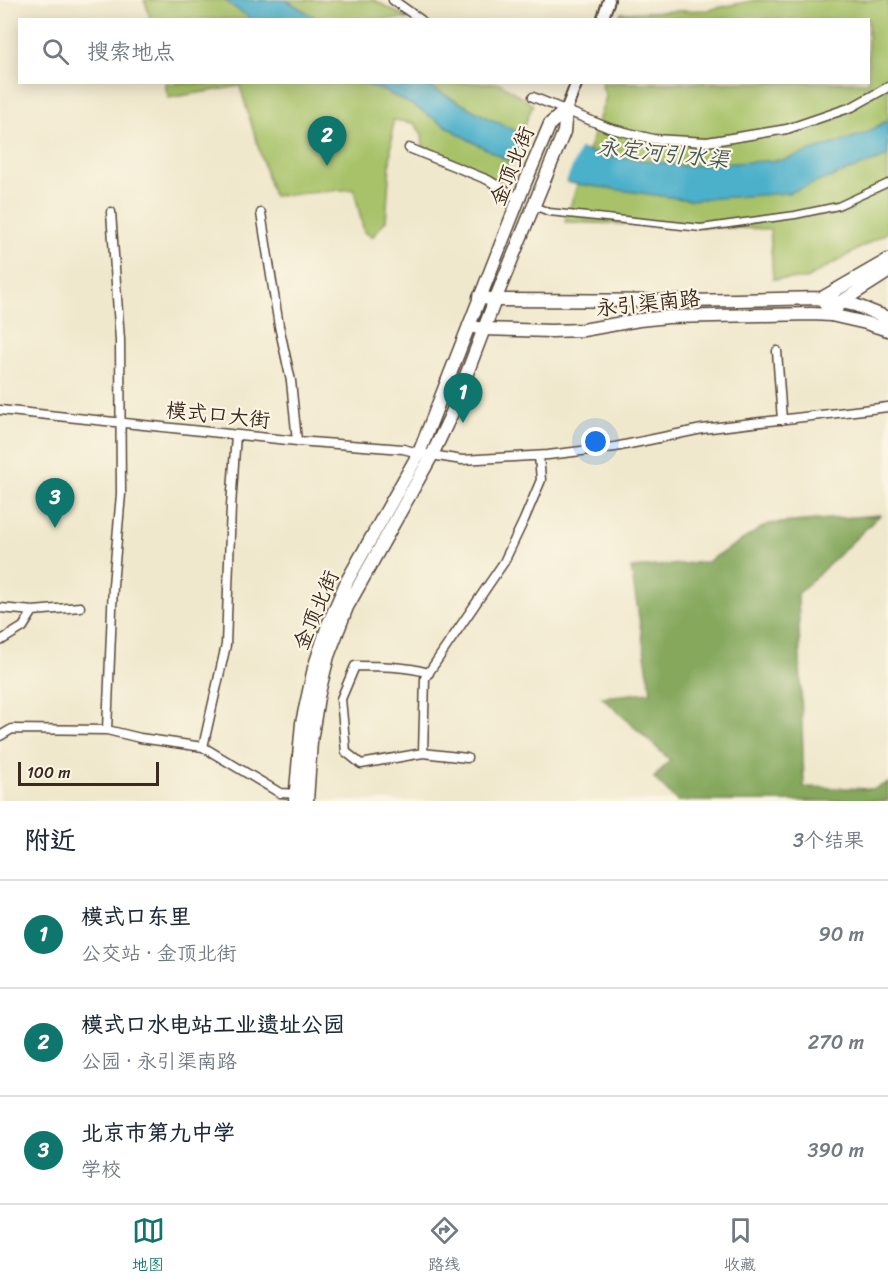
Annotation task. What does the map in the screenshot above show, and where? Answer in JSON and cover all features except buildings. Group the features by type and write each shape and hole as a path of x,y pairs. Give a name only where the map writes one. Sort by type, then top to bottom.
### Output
{"main road":[{"name":"金顶北街","path":"301,797 302,723 314,668 328,625 347,581 419,453 479,297 550,124 566,110"},
{"name":"金顶北街","path":"301,797 318,697 328,656 347,607 432,455 451,415 483,329 564,132 566,110"},
{"name":"永引渠南路","path":"479,297 495,300 690,301 822,298 888,260"},
{"path":"822,298 831,315 841,302 888,273"},
{"path":"822,298 855,305 888,318"},
{"name":"永引渠南路","path":"469,326 483,329 583,330 639,320 690,316 812,314 831,315 888,330"}],"street":[{"path":"393,0 418,18"},
{"path":"603,18 609,0"},
{"path":"566,110 576,84"},
{"path":"533,97 609,128 653,140 707,142 787,129 852,107 888,87"},
{"path":"409,148 488,180 519,199"},
{"path":"534,206 549,212 701,228 795,215 838,206 888,183"},
{"path":"107,730 113,585 121,494 120,340 111,212"},
{"path":"261,213 279,326 291,381 297,441"},
{"path":"777,351 782,420"},
{"name":"模式口大街","path":"0,410 297,441 403,449 462,460 539,456 615,447 702,429 888,407"},
{"path":"203,747 226,645 236,435"},
{"path":"423,753 425,678 504,562 541,480 539,456"},
{"path":"0,608 33,611 80,607"},
{"path":"0,641 23,627 33,611"},
{"path":"429,672 355,666 341,699 346,752 361,764 423,753 467,758"},
{"path":"0,736 12,729 107,730 140,738 203,747 280,793 301,797"}],"green space":[{"path":"144,0 374,0 407,18 150,18"},
{"path":"756,0 888,0 888,232 806,279 773,279 770,229 565,222 606,97 601,84 870,84 870,18 618,18 621,13 707,10"},
{"path":"165,84 502,84 533,105 500,183 423,148 422,134 414,123 393,120 386,221 372,237 364,232 354,189 273,196 240,86 168,98"},
{"path":"880,515 798,594 804,787 874,789 888,783 888,801 677,801 654,778 670,760 602,697 651,692 631,568 707,562 768,524"}],"water":[{"path":"224,0 286,0 316,18 250,18"},
{"path":"364,84 426,84 516,131 590,152 684,166 783,160 864,134 888,120 888,156 788,193 690,200 570,183 503,158 384,91"}],"pier":[{"path":"527,131 581,146 565,184 513,165"}],"place":[{"name":"模式口水电站工业遗址公园","path":"327,166"},
{"name":"模式口东里","path":"463,423"},
{"name":"北京市第九中学","path":"55,528"}],"water label":[{"name":"永定河引水渠","path":"663,153"}]}
